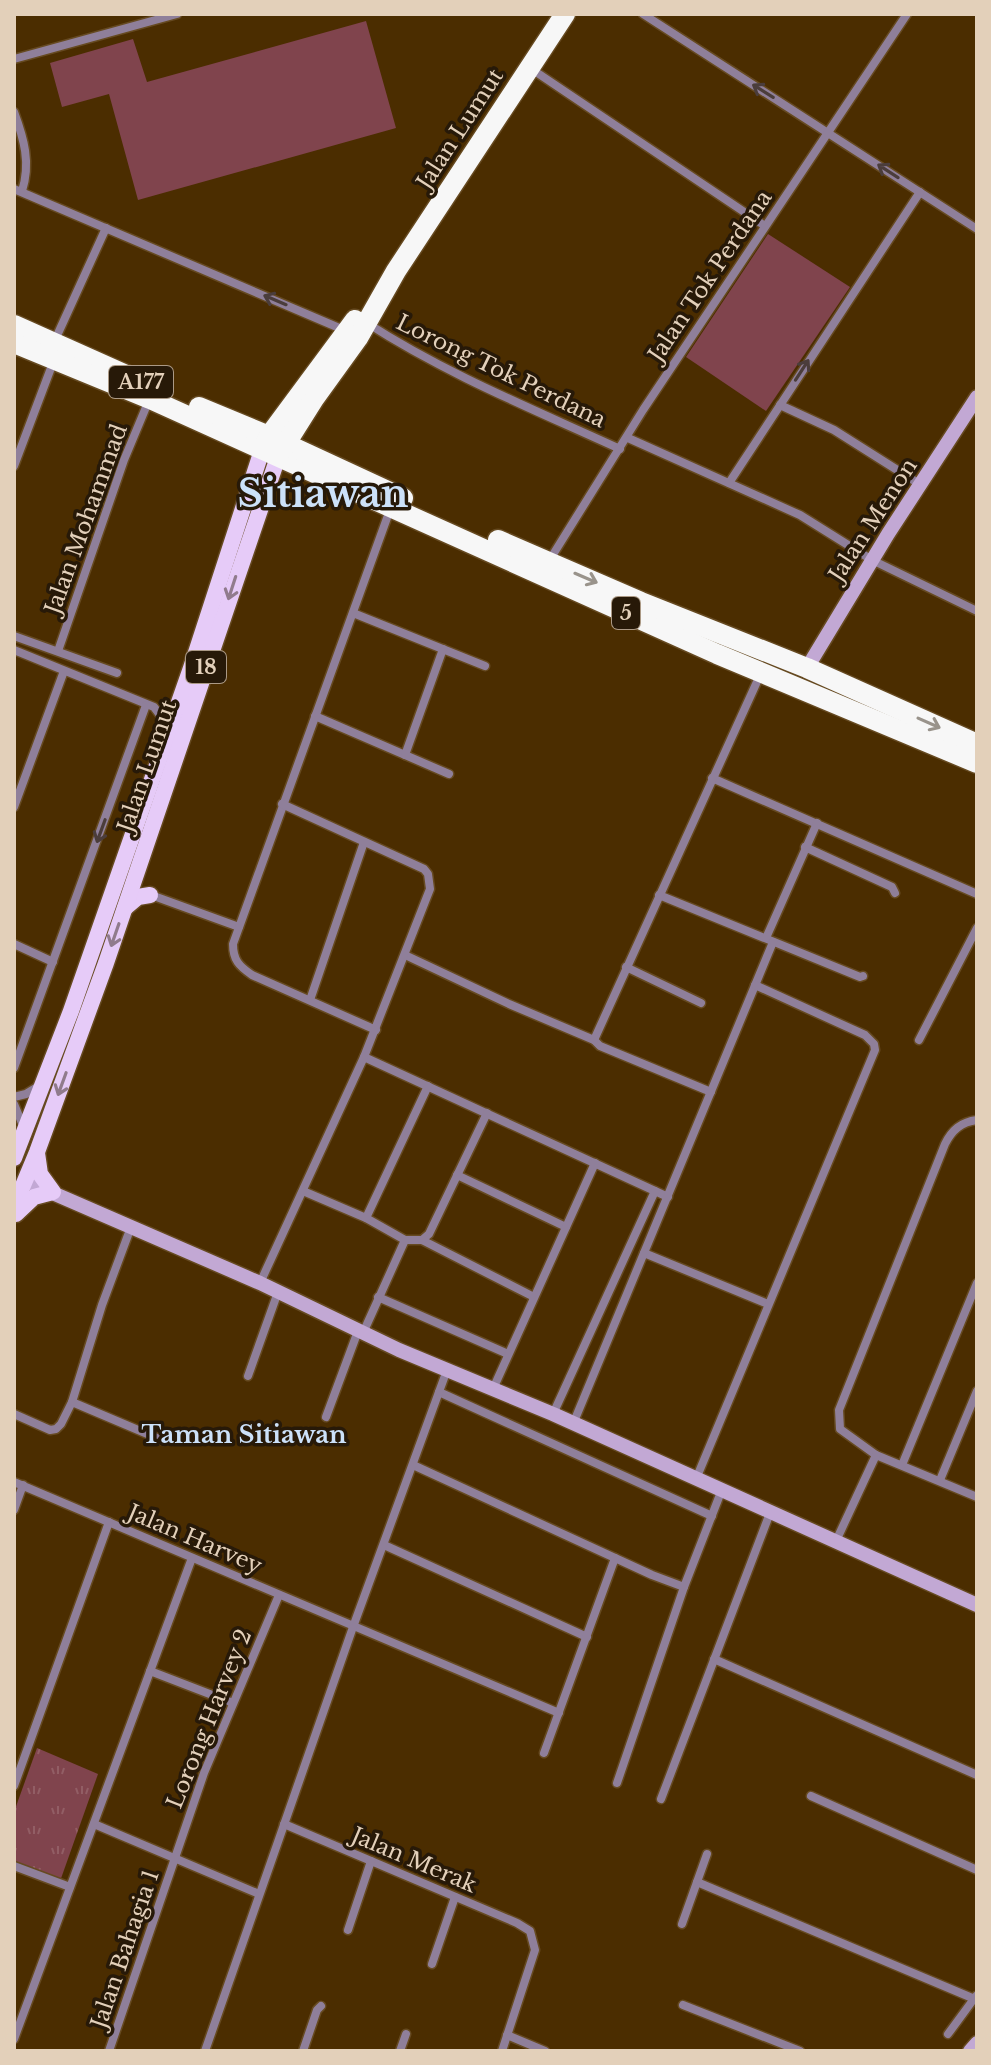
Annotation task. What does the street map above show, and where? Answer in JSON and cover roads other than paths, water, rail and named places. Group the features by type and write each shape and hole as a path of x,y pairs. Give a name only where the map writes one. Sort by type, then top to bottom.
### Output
{"highway":[{"name":"Jalan Lumut","path":"274,446 367,323 396,271 529,67 557,17"},
{"name":"Jalan Lumut","path":"274,446 347,331 396,271"},
{"name":"A177","path":"14,325 54,351 150,399 274,446"},
{"name":"A177","path":"14,343 54,351 274,446"},
{"name":"5","path":"274,446 391,507 761,672 977,763"},
{"name":"5","path":"274,446 641,602 807,668 972,744"},
{"path":"641,602 710,639 752,657 758,661 761,672"},
{"path":"807,668 806,675 812,682 869,708 890,726"}],"main road":[{"name":"Jalan Lumut","path":"19,1145 61,1038 165,740 274,446"},
{"name":"Jalan Lumut","path":"14,1207 20,1182 37,1152 125,908 274,446"},
{"path":"136,872 139,884 150,895"},
{"path":"125,908 138,897 150,895"},
{"path":"79,982 89,983 95,979 106,963"},
{"path":"61,1038 72,1018 87,1016"},
{"path":"19,1145 20,1182"},
{"path":"14,1216 34,1197 53,1192 40,1174 37,1152"}],"street":[{"path":"14,59 177,14"},
{"path":"643,14 977,229"},
{"name":"Jalan Tok Perdana","path":"548,561 657,389 907,14"},
{"path":"529,67 765,226"},
{"path":"14,112 28,161 27,175 18,190 347,331"},
{"path":"729,483 920,192"},
{"path":"14,466 54,351 106,228"},
{"name":"Lorong Tok Perdana","path":"367,323 444,367 620,449"},
{"name":"Jalan Menon","path":"807,668 977,397"},
{"name":"Jalan Mohammad","path":"58,651 124,460 150,399"},
{"path":"780,405 834,430 921,485"},
{"name":"Lorong Tok Perdana","path":"628,438 800,515 872,560 977,611"},
{"path":"376,1030 252,975 237,964 233,951 282,804 391,507"},
{"path":"353,613 485,666"},
{"path":"14,636 117,673"},
{"path":"405,755 443,649"},
{"path":"14,650 154,707 163,719 165,740"},
{"path":"14,807 64,671"},
{"path":"594,1040 761,672"},
{"path":"14,1068 146,705"},
{"path":"315,716 449,774"},
{"path":"712,778 977,894"},
{"path":"260,1283 376,1030 430,889 424,869 282,804"},
{"path":"573,1424 755,985 805,847 817,823"},
{"path":"310,1000 364,842"},
{"path":"805,847 892,887 895,893"},
{"path":"150,895 239,927"},
{"path":"659,895 863,976"},
{"path":"919,1040 977,928"},
{"path":"14,944 53,962"},
{"path":"405,955 594,1040 600,1046 711,1092"},
{"path":"626,967 701,1003"},
{"path":"696,1479 875,1050 874,1044 865,1035 755,985"},
{"path":"364,1057 668,1197"},
{"path":"14,1097 44,1083"},
{"path":"366,1218 428,1086"},
{"path":"14,1104 19,1145"},
{"path":"422,1240 429,1234 487,1113"},
{"path":"977,1120 966,1121 956,1128 945,1144 839,1410 840,1429 876,1455 977,1497"},
{"path":"493,1389 595,1163"},
{"path":"457,1175 566,1227"},
{"path":"20,1182 53,1192 260,1283 360,1332 553,1414 977,1605"},
{"path":"303,1191 366,1218 405,1240 422,1240 534,1297"},
{"path":"553,1414 655,1191"},
{"path":"14,1414 50,1430 56,1429 72,1402 102,1305 131,1227"},
{"path":"326,1417 360,1332 405,1240"},
{"path":"644,1253 768,1304"},
{"path":"902,1465 977,1283"},
{"path":"248,1376 278,1292"},
{"path":"378,1297 508,1354"},
{"path":"205,2051 353,1627 447,1370"},
{"path":"940,1480 977,1391"},
{"path":"439,1392 712,1516"},
{"path":"72,1402 164,1441"},
{"path":"836,1541 876,1455"},
{"path":"413,1465 684,1587"},
{"path":"14,1510 18,1484"},
{"name":"Jalan Harvey","path":"18,1484 559,1713"},
{"path":"617,1783 684,1587 721,1492"},
{"path":"661,1799 770,1513"},
{"path":"14,1786 109,1522"},
{"path":"384,1545 587,1637"},
{"path":"14,2039 192,1558"},
{"path":"544,1753 615,1558"},
{"name":"Lorong Harvey 2","path":"175,1858 204,1773 279,1595"},
{"path":"714,1659 977,1775"},
{"path":"150,1671 233,1703"},
{"path":"811,1796 977,1870"},
{"path":"94,1824 259,1894"},
{"name":"Jalan Merak","path":"284,1824 530,1931 535,1950 507,2035"},
{"path":"682,1924 707,1854"},
{"name":"Jalan Bahagia 1","path":"109,2051 175,1858"},
{"path":"348,1930 371,1861"},
{"path":"14,1866 70,1887"},
{"path":"697,1882 976,1998 948,2034"},
{"path":"432,1964 455,1897"},
{"path":"683,2005 800,2051"},
{"path":"303,2051 321,2006"},
{"path":"400,2051 406,2034"},
{"path":"502,2051 507,2035 545,2051"},
{"path":"970,2051 977,2043"}],"district":[{"name":"Sitiawan","path":"323,493"},
{"name":"Taman Sitiawan","path":"244,1434"}]}
